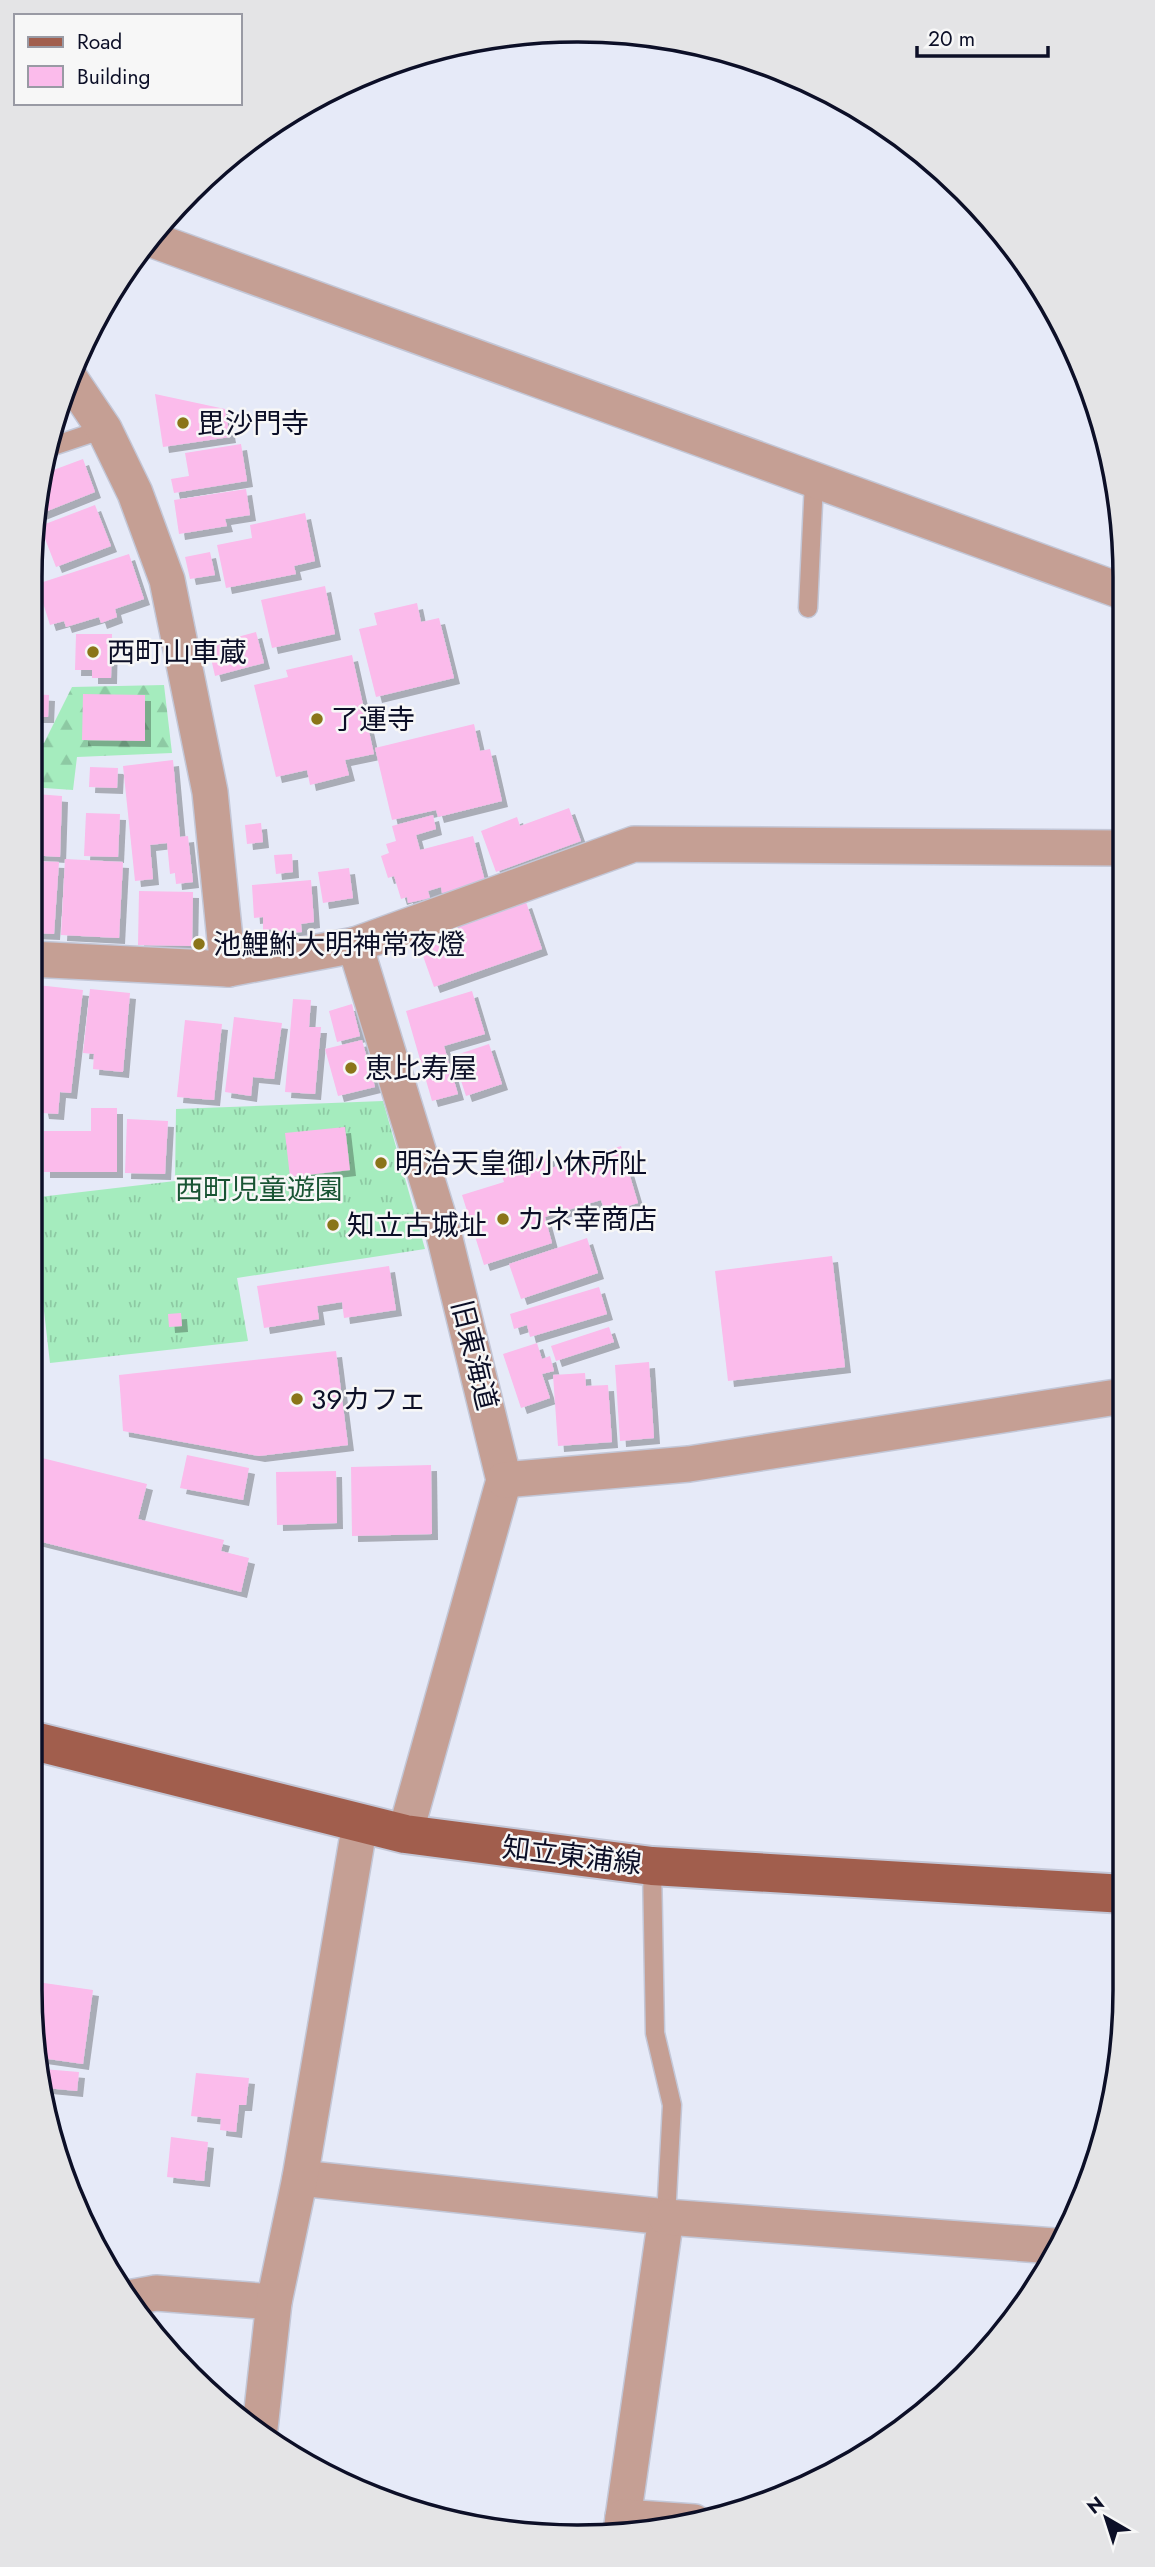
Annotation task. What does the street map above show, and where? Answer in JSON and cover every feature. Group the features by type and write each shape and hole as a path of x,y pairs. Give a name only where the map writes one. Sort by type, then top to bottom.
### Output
{"main road":[{"name":"知立東浦線","path":"42,1743 405,1834 652,1866 1113,1893"}],"street":[{"path":"160,243 814,482 1113,588"},
{"path":"77,388 104,429 135,493 167,580 210,792 228,969"},
{"path":"42,961 228,969 355,946 634,844 1113,848"},
{"name":"旧東海道","path":"355,946 444,1235 504,1480"},
{"path":"405,1834 504,1480 689,1464 1113,1398"},
{"path":"261,2421 274,2302 300,2178 360,1823"},
{"path":"300,2178 666,2217 1047,2245"},
{"path":"622,2523 666,2217"},
{"path":"139,2296 156,2293 274,2302"}],"lane":[{"path":"59,444 104,429"},
{"path":"808,608 814,482"},
{"path":"652,1866 655,2033 671,2105 666,2217"}],"green space":[{"path":"164,685 172,753 77,757 73,790 42,788 42,743 72,687"},
{"name":"西町児童遊園","path":"383,1101 425,1249 237,1278 248,1341 50,1363 42,1294 42,1197 175,1181 176,1109"}],"building":[{"path":"155,394 225,409 230,437 163,447"},
{"path":"241,444 247,481 174,493 171,479 189,476 185,453"},
{"path":"83,459 95,492 47,511 53,470"},
{"path":"246,489 250,515 225,519 227,526 179,534 174,500"},
{"path":"95,505 111,546 56,567 44,536 45,524"},
{"path":"305,513 315,561 294,566 296,574 226,588 217,545 252,538 250,525"},
{"path":"210,552 215,575 190,579 185,557"},
{"path":"129,554 144,599 115,609 117,617 101,623 99,617 66,627 64,621 50,625 42,600 42,582"},
{"path":"325,586 335,634 272,648 261,600"},
{"path":"417,603 421,622 439,618 454,678 376,697 359,629 377,625 374,613"},
{"path":"256,632 264,663 215,676 208,645"},
{"name":"西町山車蔵","path":"76,634 112,634 111,678 92,678 92,670 75,670"},
{"path":"352,655 374,754 345,760 349,775 310,785 307,770 276,777 254,685 288,677 286,670"},
{"path":"83,694 145,695 145,741 82,740"},
{"path":"42,695 49,695 48,717 42,717"},
{"path":"474,724 480,751 490,749 502,801 438,817 436,810 392,820 375,748"},
{"path":"173,760 180,837 188,836 193,882 176,884 175,873 170,874 167,843 150,845 153,879 135,881 123,766"},
{"path":"90,767 118,768 117,788 89,787"},
{"path":"42,794 62,796 60,857 42,856"},
{"path":"569,808 581,841 496,872 481,831 517,817 520,826"},
{"path":"86,813 120,814 118,857 84,856"},
{"path":"433,815 436,829 416,835 420,850 473,836 485,881 442,893 441,887 428,891 430,898 408,903 407,897 401,899 394,876 388,878 381,856 389,853 386,844 396,841 392,826"},
{"path":"261,823 263,842 247,844 245,825"},
{"path":"292,854 293,872 276,874 274,855"},
{"path":"65,859 123,862 119,938 61,935"},
{"path":"42,861 59,862 54,934 42,934"},
{"path":"349,868 353,898 323,903 318,872"},
{"path":"311,880 314,922 301,924 302,932 274,934 274,929 263,930 263,917 254,918 252,885"},
{"path":"139,891 193,892 192,946 138,945"},
{"path":"526,902 542,949 434,987 417,939"},
{"path":"42,986 83,990 71,1093 60,1092 58,1114 43,1113"},
{"path":"90,989 130,993 123,1072 93,1069 94,1054 83,1053"},
{"path":"472,991 485,1034 444,1046 458,1094 432,1101 406,1011"},
{"path":"293,999 311,1000 309,1027 321,1027 315,1094 285,1092"},
{"path":"352,1004 360,1036 337,1042 329,1011"},
{"path":"234,1017 282,1023 274,1079 253,1077 251,1096 225,1092"},
{"path":"185,1020 222,1024 214,1100 177,1097"},
{"path":"362,1040 375,1087 338,1096 325,1049"},
{"path":"489,1044 502,1084 466,1096 453,1056"},
{"path":"91,1108 117,1108 117,1172 44,1172 44,1131 91,1131"},
{"path":"127,1119 168,1121 165,1174 125,1173"},
{"path":"345,1127 350,1170 290,1177 285,1133"},
{"path":"621,1146 638,1203 605,1213 601,1200 545,1217 552,1243 484,1265 462,1195 504,1182 500,1170 548,1155 551,1168"},
{"path":"587,1238 598,1273 521,1299 509,1264"},
{"path":"832,1256 845,1367 728,1381 715,1271"},
{"path":"389,1266 396,1310 344,1318 342,1302 317,1306 319,1319 264,1328 257,1286"},
{"path":"599,1287 607,1314 530,1337 527,1325 514,1329 510,1314"},
{"path":"181,1313 182,1326 169,1327 168,1314"},
{"path":"609,1327 614,1342 556,1361 551,1346"},
{"path":"537,1343 542,1359 550,1356 554,1371 542,1374 550,1398 521,1408 503,1354"},
{"path":"336,1351 348,1445 259,1456 123,1431 119,1375"},
{"path":"649,1362 654,1438 620,1441 615,1365"},
{"path":"585,1373 586,1386 608,1385 612,1442 558,1446 553,1375"},
{"path":"187,1455 249,1468 243,1500 180,1488"},
{"path":"42,1458 147,1484 138,1519 224,1540 221,1551 249,1558 241,1592 42,1542"},
{"path":"431,1465 432,1534 352,1536 351,1467"},
{"path":"336,1471 337,1523 277,1525 276,1472"},
{"path":"42,1983 93,1990 83,2064 47,2059"},
{"path":"48,2069 79,2072 77,2091 51,2089"},
{"path":"196,2073 249,2078 246,2105 239,2105 236,2132 220,2130 221,2119 191,2116"},
{"path":"171,2137 208,2142 204,2181 167,2177"}],"place":[{"name":"毘沙門寺","path":"183,423"},
{"name":"西町山車蔵","path":"93,652"},
{"name":"了運寺","path":"317,719"},
{"name":"池鯉鮒大明神常夜燈","path":"199,944"},
{"name":"恵比寿屋","path":"351,1068"},
{"name":"明治天皇御小休所阯","path":"381,1163"},
{"name":"カネ幸商店","path":"503,1219"},
{"name":"知立古城址","path":"333,1225"},
{"name":"39カフェ","path":"297,1399"}]}
